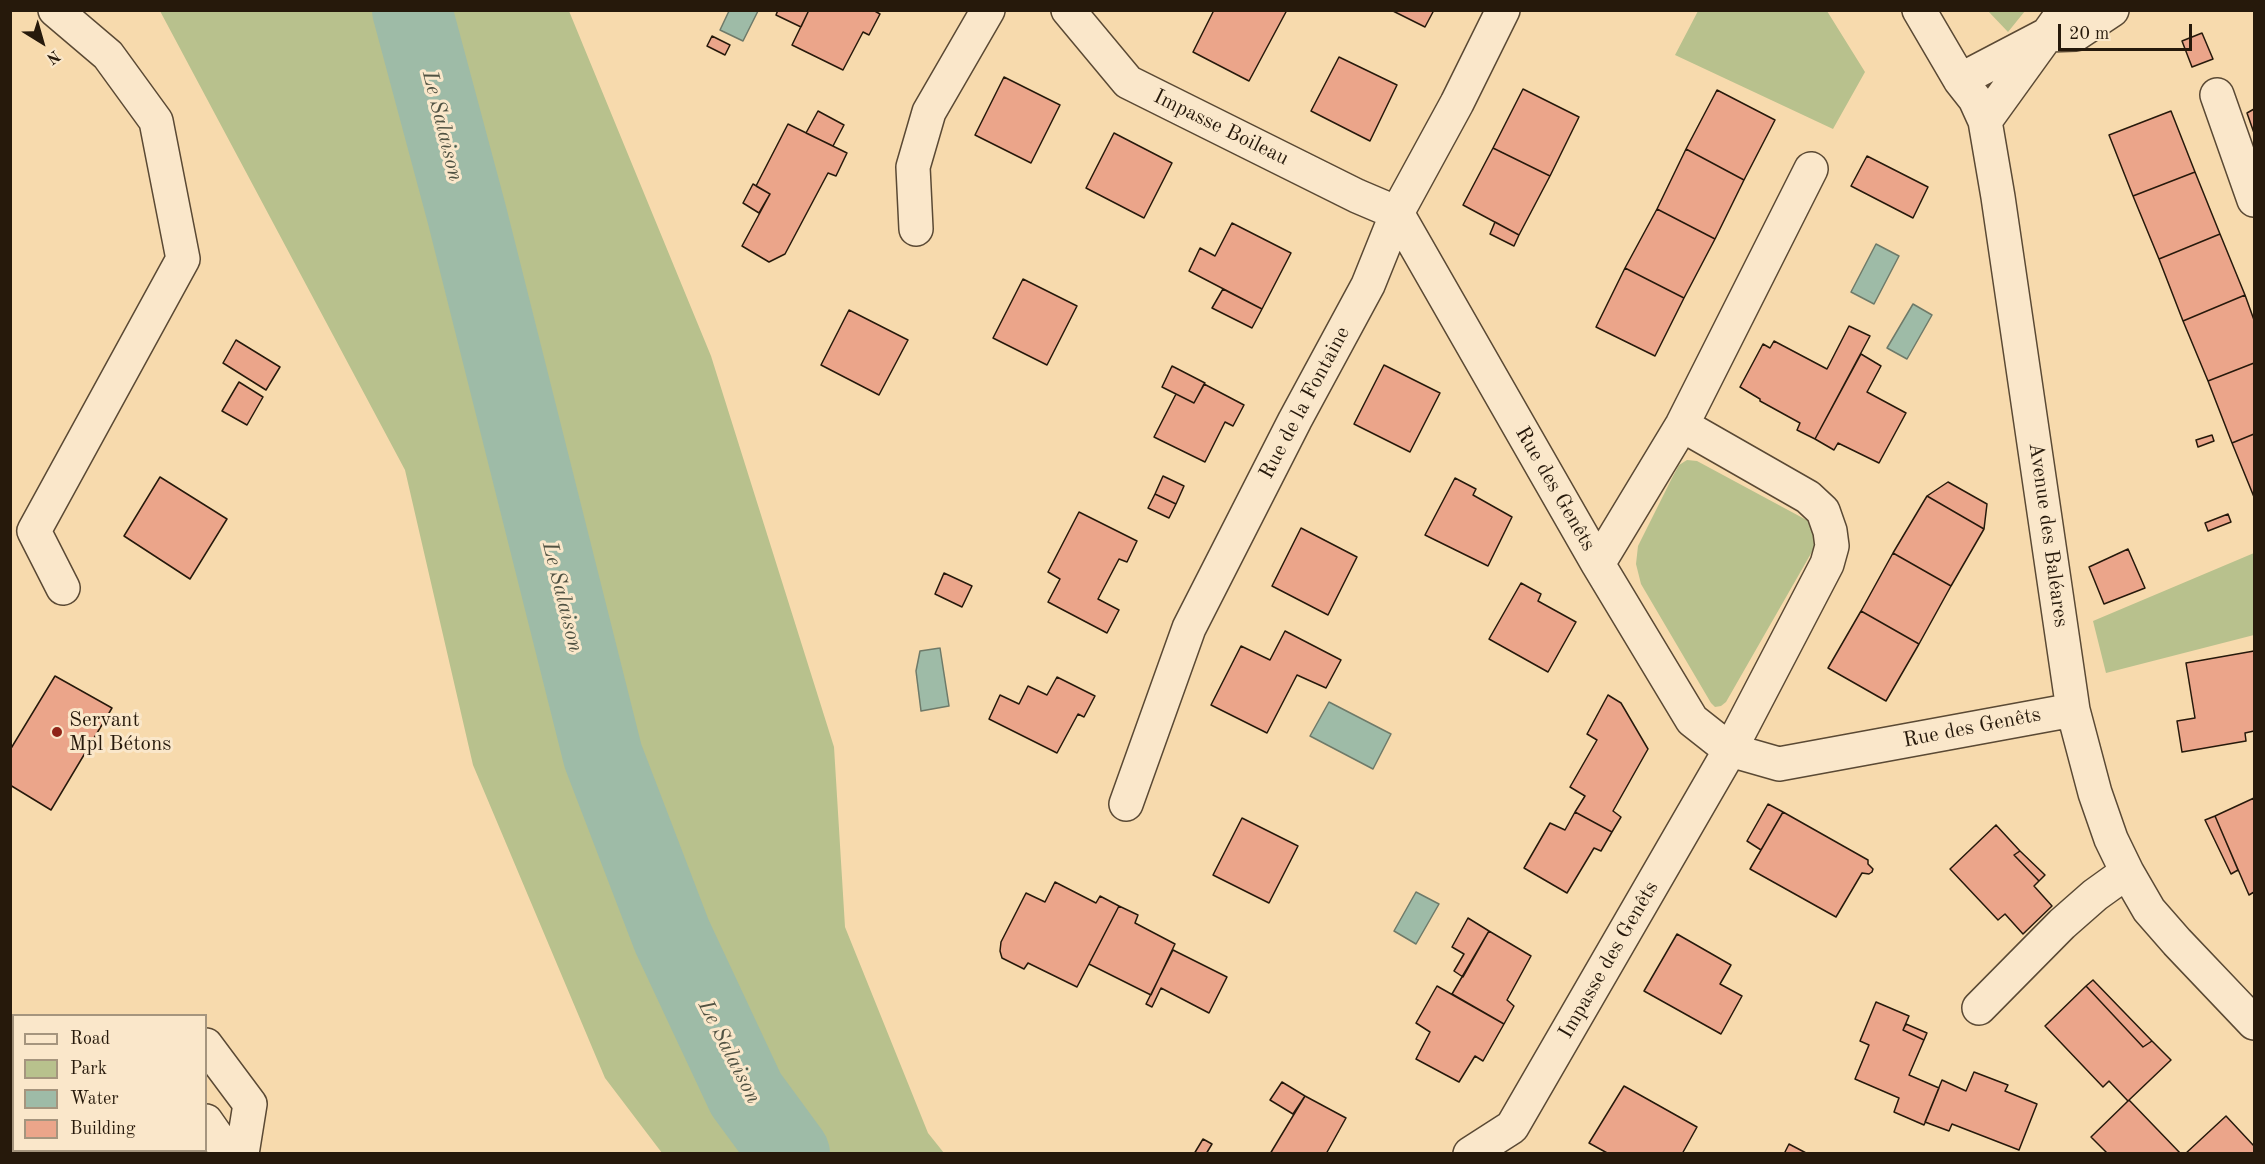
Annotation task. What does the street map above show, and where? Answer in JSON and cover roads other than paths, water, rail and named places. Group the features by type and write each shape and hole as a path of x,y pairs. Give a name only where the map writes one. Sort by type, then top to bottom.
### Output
{"street":[{"path":"56,10 108,55 156,122 183,259 34,531 63,588"},
{"path":"916,229 913,167 929,111 988,10"},
{"name":"Impasse Boileau","path":"1068,10 1128,82 1357,196 1397,213"},
{"name":"Rue de la Fontaine","path":"1126,804 1189,628 1295,420 1368,285 1397,213 1457,103 1503,10"},
{"name":"Avenue des Baléares","path":"1919,10 1960,80 1975,99 1985,121 2000,209 2073,710 2095,793 2111,838 2149,910 2254,1023"},
{"path":"2055,22 2076,34 2112,10"},
{"path":"1960,80 2055,22"},
{"path":"1985,121 2055,22"},
{"path":"2217,95 2254,200"},
{"path":"1598,564 1682,425 1811,169"},
{"name":"Rue des Genêts","path":"1397,213 1598,564 1692,720 1730,750 1779,764 2073,710"},
{"path":"1682,425 1808,497 1823,512 1830,531 1832,546 1827,564 1730,750"},
{"name":"Impasse des Genêts","path":"1470,1154 1512,1127 1730,750"},
{"path":"1979,1008 2062,924 2095,894 2127,872"},
{"path":"207,1046 250,1104 242,1154"},
{"path":"207,1122 229,1154"}],"water":[{"path":"729,11 758,11 743,41 720,30"},
{"path":"1876,244 1899,256 1874,304 1851,292"},
{"path":"1913,304 1932,315 1907,359 1887,348"},
{"path":"940,648 949,706 921,711 916,671 920,651"},
{"path":"1329,702 1391,734 1373,769 1310,736"},
{"path":"1416,892 1439,904 1416,944 1394,931"}],"waterway":[{"name":"Le Salaison","path":"412,10 467,215 603,756 672,936 746,1094 790,1154"}],"place":[{"name":"Servant Mpl Bétons","path":"57,732"}]}
